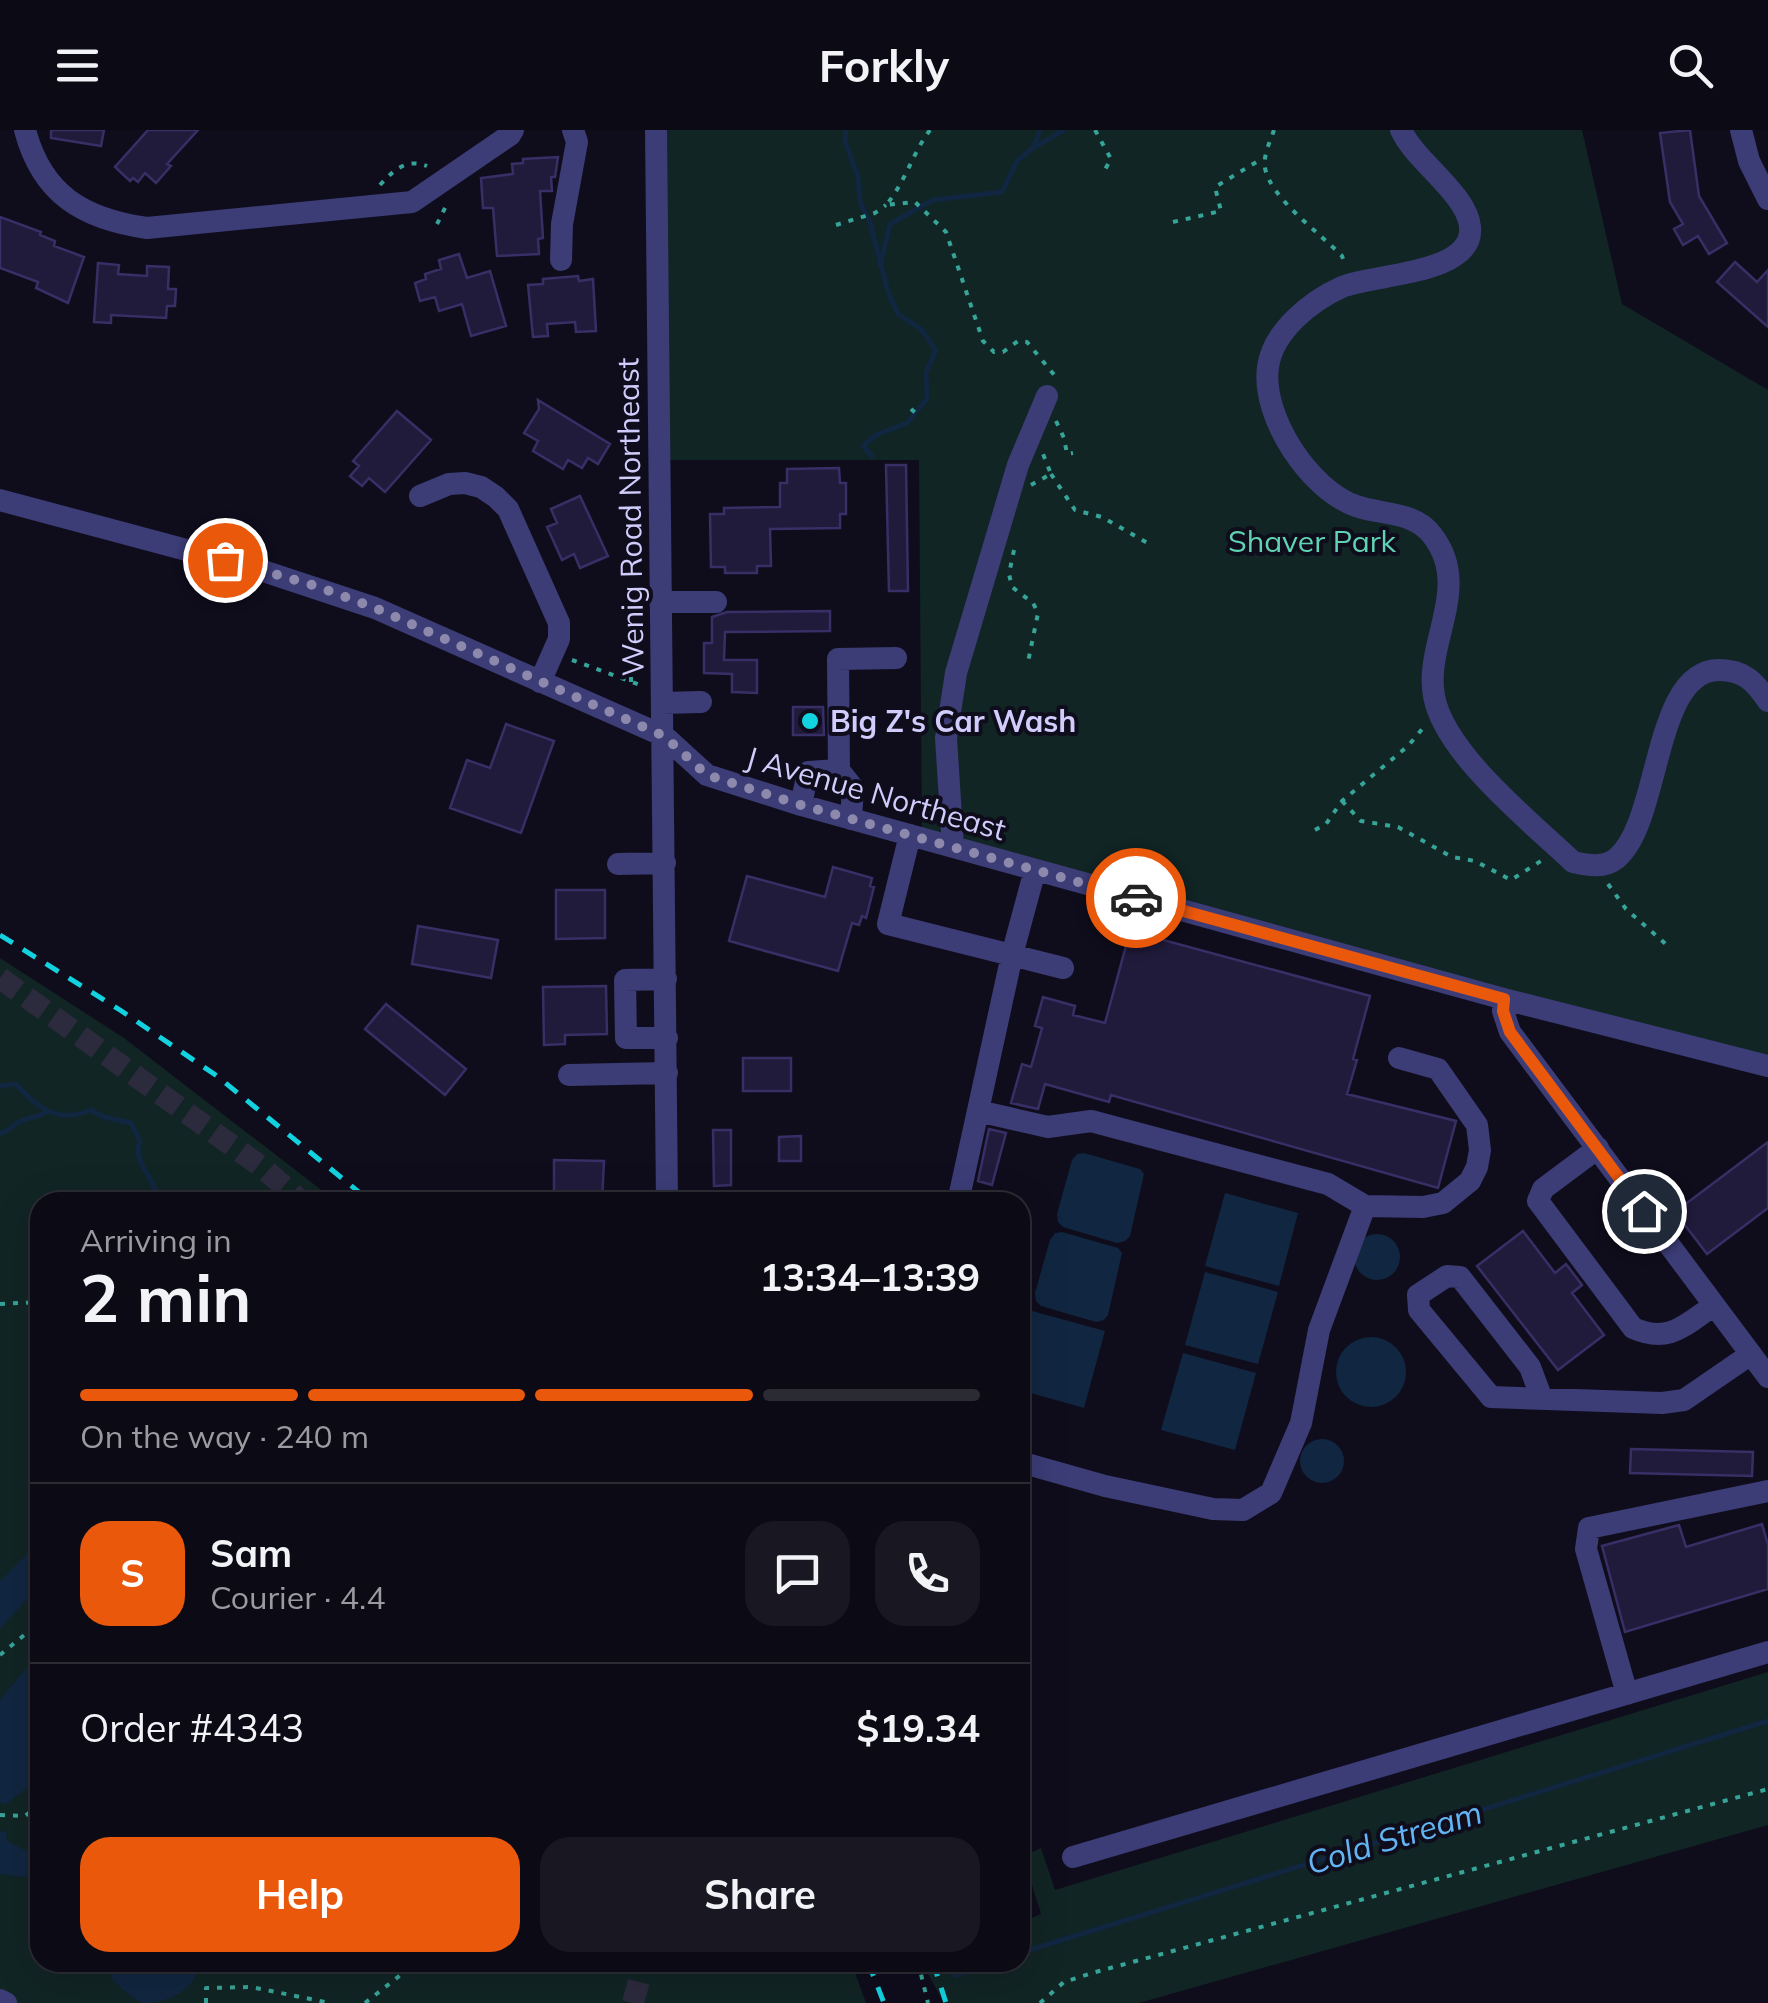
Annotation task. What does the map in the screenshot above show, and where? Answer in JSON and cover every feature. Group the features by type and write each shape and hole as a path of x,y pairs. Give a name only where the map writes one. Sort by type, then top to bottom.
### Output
{"street":[{"path":"25,130 32,157 50,184 78,208 111,222 147,228 412,202 518,132"},
{"path":"561,260 562,224 576,142 573,130"},
{"name":"Wenig Road Northeast","path":"656,130 660,602 654,695 664,736 667,1038 660,1188"},
{"path":"1400,130 1466,215 1471,228 1468,242 1456,255 1433,267 1351,284 1309,306 1282,333 1268,367 1271,398 1288,448 1322,488 1355,506 1395,513 1432,534 1450,584 1432,679 1440,716 1454,744 1572,862 1596,867 1617,859 1642,820 1661,748 1679,696 1690,680 1712,670 1732,670 1754,680 1768,701"},
{"path":"1741,130 1749,161 1768,199"},
{"path":"953,847 946,738 956,673 1018,465 1051,386"},
{"path":"420,496 448,484 465,483 481,487 508,509 556,609 559,638 540,682"},
{"name":"J Avenue Northeast","path":"0,500 316,586 375,608 664,736 707,775 801,805 1504,999 1768,1066"},
{"path":"660,602 716,602"},
{"path":"851,819 853,788 839,770 838,659 896,658"},
{"path":"654,695 701,702"},
{"path":"801,805 808,772 839,770"},
{"path":"910,835 888,924 1063,968"},
{"path":"618,864 665,863"},
{"path":"960,1192 1012,955 1035,870"},
{"path":"666,979 625,980 626,1038 667,1038"},
{"path":"1504,999 1503,1011 1510,1032 1768,1377"},
{"path":"978,1111 1048,1127 1091,1121 1328,1184 1365,1206 1423,1208 1444,1202 1470,1181 1478,1167 1478,1125 1438,1070 1399,1058"},
{"path":"569,1075 667,1073"},
{"path":"1598,1148 1543,1189 1538,1201 1633,1328 1647,1334 1667,1334 1713,1306"},
{"path":"1030,1465 1214,1509 1243,1510 1271,1493 1300,1423 1319,1330 1365,1206"},
{"path":"1542,1399 1530,1368 1460,1277 1447,1276 1418,1295 1419,1310 1491,1397 1542,1399 1662,1403 1684,1400 1751,1354"},
{"path":"1627,1694 1586,1549 1589,1528 1768,1491"},
{"path":"1073,1857 1768,1652"}],"path":[{"path":"836,225 875,213 886,205 897,192 915,149 930,130"},
{"path":"1095,130 1111,158 1103,173"},
{"path":"1274,130 1265,157 1265,171 1292,212 1342,256 1351,284"},
{"path":"1172,222 1221,210 1216,187 1265,157"},
{"path":"380,184 398,167 409,164 421,164 443,179 448,206 436,224"},
{"path":"886,205 915,202 946,232 983,341 994,352 1003,352 1018,341 1027,342 1051,386"},
{"path":"912,410 920,417"},
{"path":"1046,431 1052,418 1060,426 1067,454 1073,452"},
{"path":"1039,445 1075,510 1102,516 1151,545"},
{"path":"1028,487 1052,474"},
{"path":"1013,545 1015,557 1008,574 1012,587 1034,603 1038,613 1028,662"},
{"path":"631,682 630,582 640,548"},
{"path":"553,654 631,682 654,695"},
{"path":"1316,830 1326,824 1342,801 1440,716"},
{"path":"1342,801 1361,821 1398,828 1452,857 1476,861 1511,880 1542,858 1558,864"},
{"path":"1605,880 1626,910 1668,946"},
{"path":"0,1304 30,1302"},
{"path":"0,1656 30,1630"},
{"path":"1040,2003 1064,1982 1092,1973 1768,1789"},
{"path":"0,1815 24,1816 30,1812"},
{"path":"365,2003 404,1972"},
{"path":"920,1972 928,2003"},
{"path":"206,2003 206,1988 252,1987 330,2003"}],"green space":[{"name":"Shaver Park","path":"656,130 1582,130 1622,304 1768,390 1768,1066 922,839 919,460 660,460"},
{"path":"0,958 124,1038 324,1192 30,1192 30,1972 855,1972 866,2003 0,2003"},
{"path":"1768,1672 1768,1825 1139,2003 944,2003 927,1972 1030,1972 1030,1919 1041,1914 1030,1879 1030,1853 1041,1848 1055,1890"}],"water":[{"path":"1084,1153 1140,1169 1144,1174 1130,1236 1125,1241 1117,1243 1063,1227 1058,1222 1072,1160"},
{"path":"1225,1193 1298,1213 1279,1286 1205,1266"},
{"path":"1055,1233 1118,1248 1122,1253 1104,1320 1096,1322 1041,1306 1036,1301 1050,1240"},
{"path":"1377,1234 1394,1240 1400,1257 1394,1274 1377,1280 1360,1274 1354,1257 1360,1240"},
{"path":"1205,1272 1278,1292 1258,1364 1185,1345"},
{"path":"1032,1311 1105,1331 1084,1408 1030,1393"},
{"path":"1371,1337 1385,1339 1396,1347 1404,1358 1404,1386 1396,1397 1385,1405 1371,1407 1357,1405 1346,1397 1338,1386 1336,1372 1338,1358 1346,1347 1357,1339"},
{"path":"1183,1353 1256,1373 1235,1450 1161,1430"},
{"path":"1322,1439 1338,1445 1344,1461 1338,1477 1322,1483 1306,1477 1300,1461 1306,1445"},
{"path":"30,1551 30,1596 0,1629 0,1581"},
{"path":"30,1668 30,1786 5,1805 0,1802 0,1700"},
{"path":"0,1831 6,1832 7,1841 30,1853 30,1876 0,1874"},
{"path":"112,1972 197,1972 181,1992 145,2003 111,1979"}],"building":[{"path":"51,130 104,130 101,146 51,138"},
{"path":"148,130 198,130 167,164 171,166 156,183 145,173 138,182 133,178 130,181 115,167"},
{"path":"1690,130 1699,196 1727,243 1709,254 1698,236 1683,245 1674,229 1683,224 1670,202 1660,133"},
{"path":"558,157 555,177 551,177 552,191 540,191 543,238 538,239 539,254 497,256 493,208 483,208 481,178 513,174 512,164 523,163 523,159"},
{"path":"0,217 41,232 40,235 55,241 54,246 84,257 68,303 36,288 38,282 0,268"},
{"path":"459,254 467,278 490,271 506,326 471,336 462,304 439,311 435,297 420,301 415,283 426,279 425,274 441,269 439,260"},
{"path":"1735,262 1757,282 1768,270 1768,327 1717,282"},
{"path":"98,263 119,265 118,274 147,276 147,266 169,267 168,289 176,289 175,306 167,306 166,318 111,315 111,323 94,322"},
{"path":"578,276 579,281 593,279 596,331 576,332 575,322 547,324 548,336 533,337 528,285 543,284 543,279"},
{"path":"538,400 610,444 598,464 588,458 582,468 568,460 563,469 533,451 538,441 524,433 539,409"},
{"path":"397,411 431,440 385,492 369,478 362,486 350,476 359,466 353,461"},
{"path":"886,465 906,465 908,591 889,591"},
{"path":"839,468 840,483 846,483 846,514 840,514 840,528 770,529 771,566 757,566 757,573 725,573 725,567 711,567 710,514 724,514 724,508 780,507 780,483 787,483 787,469"},
{"path":"580,496 608,556 580,568 574,554 562,560 547,527 557,523 551,509"},
{"path":"830,611 830,631 725,632 724,660 757,660 757,693 732,692 732,674 704,673 704,643 712,643 712,617 727,612"},
{"name":"Big Z's Car Wash","path":"793,707 823,707 824,735 793,735"},
{"path":"506,724 554,741 521,833 450,808 467,760 490,768"},
{"path":"833,867 872,878 870,886 874,887 866,918 862,916 859,925 852,923 838,971 729,941 747,876 825,897"},
{"path":"556,890 605,890 605,938 556,939"},
{"path":"418,926 498,940 491,978 412,964"},
{"path":"1130,931 1370,996 1347,1094 1456,1121 1438,1188 1111,1095 1109,1102 1045,1084 1038,1109 1011,1103 1022,1064 1031,1067 1042,1028 1035,1026 1043,997 1075,1006 1073,1015 1105,1023"},
{"path":"606,986 607,1034 565,1035 565,1044 544,1045 543,987"},
{"path":"386,1004 466,1069 445,1095 365,1029"},
{"path":"743,1058 791,1058 791,1091 743,1091"},
{"path":"989,1129 1006,1133 992,1185 978,1181"},
{"path":"713,1130 731,1130 731,1185 714,1186"},
{"path":"801,1136 801,1161 779,1161 779,1137"},
{"path":"1768,1142 1768,1208 1707,1254 1675,1212"},
{"path":"554,1160 604,1161 602,1192 554,1192"},
{"path":"1523,1231 1555,1273 1566,1264 1582,1285 1572,1293 1604,1335 1558,1370 1477,1266"},
{"path":"1631,1449 1753,1452 1752,1476 1630,1473"},
{"path":"1762,1524 1768,1545 1768,1589 1625,1632 1602,1546 1679,1525 1686,1547"}],"waterway":[{"path":"846,130 845,141 858,177 860,202 870,222 888,292 898,314 921,329 936,350 926,373 927,399 907,423 876,435 863,446 872,456"},
{"path":"880,266 890,224 933,200 1002,192 1017,161 1033,148 1040,130"},
{"path":"1033,148 1064,130"},
{"path":"0,1086 16,1084 40,1106 58,1114 91,1110 131,1123 140,1141 141,1163 156,1192"},
{"path":"0,1133 48,1111"},
{"name":"Cold Stream","path":"1030,1950 1768,1721"},
{"name":"Cold Stream","path":"955,1976 966,1972"}],"tunnel":[{"path":"0,978 291,1192"},
{"path":"633,2003 641,1972"}],"railway":[{"path":"0,935 217,1076 359,1192"},
{"path":"872,1972 884,2003"},
{"path":"936,1972 946,2003"}],"way so far":[{"path":"225,560 375,608 664,736 707,775 1136,898"}],"place":[{"name":"Big Z's Car Wash","path":"810,721"}],"route":[{"path":"1136,898 1504,999 1503,1011 1510,1032 1644,1211"}]}
